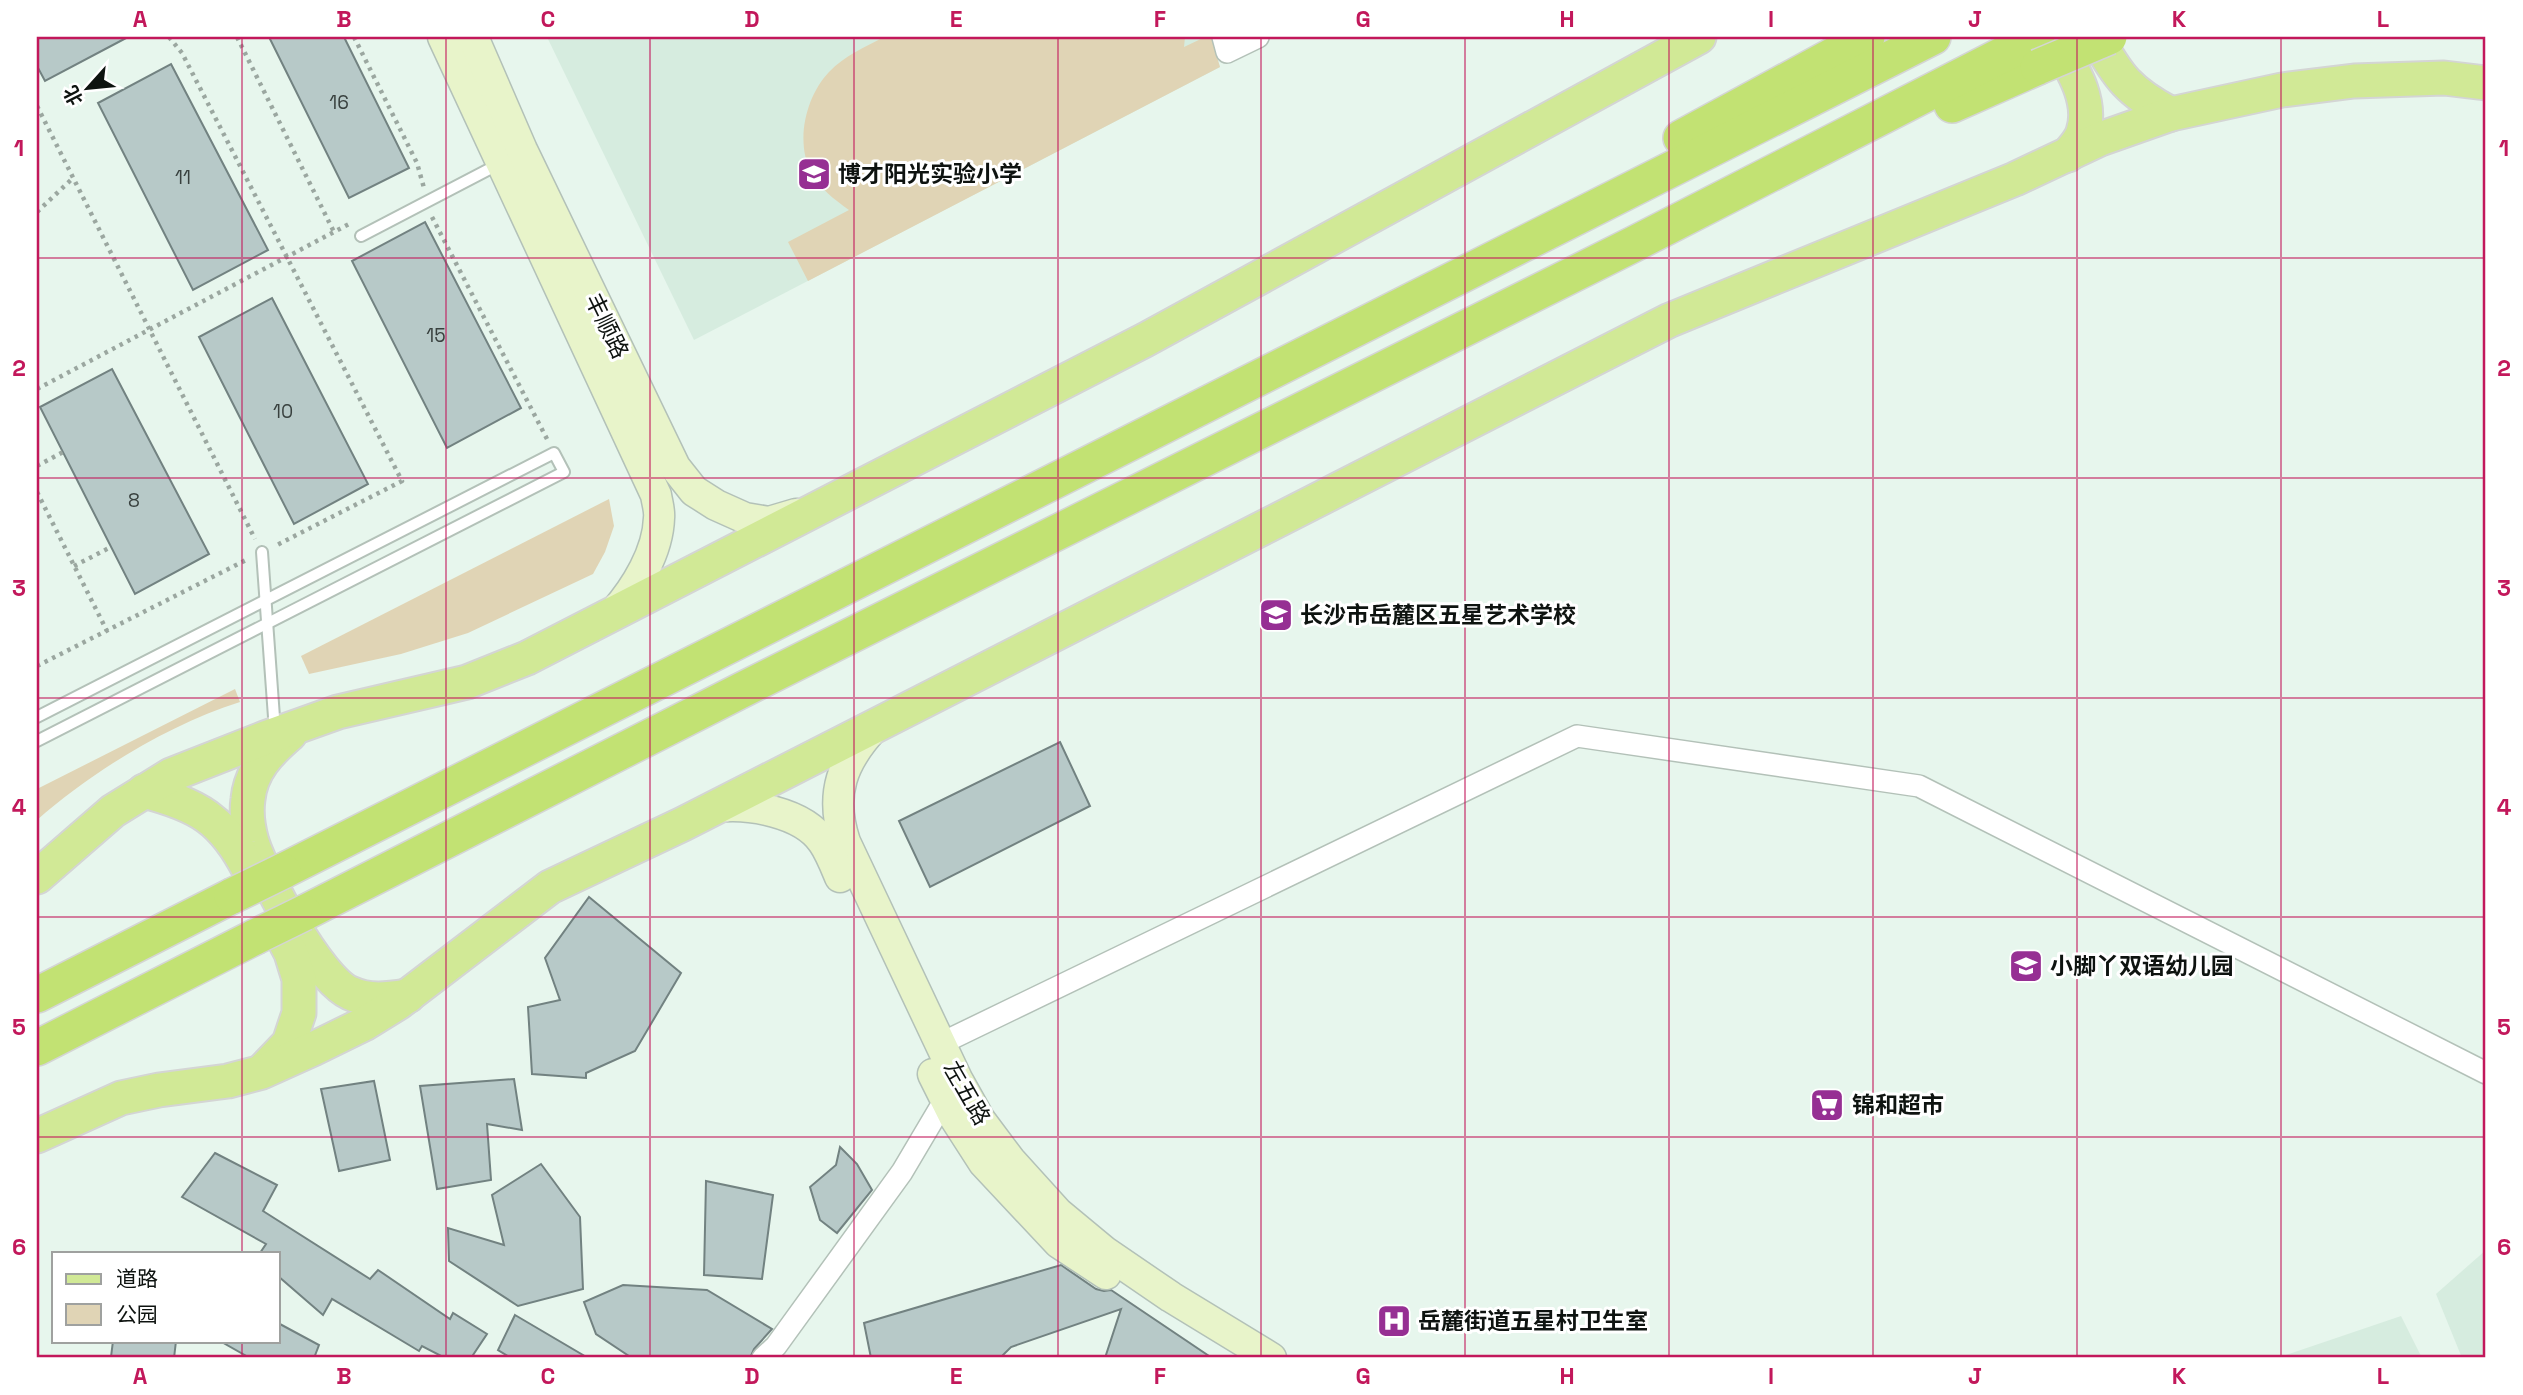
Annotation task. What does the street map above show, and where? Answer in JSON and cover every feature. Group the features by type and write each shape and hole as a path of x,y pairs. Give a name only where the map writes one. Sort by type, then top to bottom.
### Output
{"highway":[{"path":"1308,353 1411,287 1867,37"},
{"path":"37,995 778,623 1933,37"},
{"path":"37,1048 754,684 1634,244 2039,46 2109,37"}],"main road":[{"path":"443,37 656,495 660,517 656,539 636,583 614,613"},
{"name":"丰顺路","path":"473,37 522,149 675,467 694,491 745,518 769,522 816,507"},
{"path":"37,877 113,811 172,775 338,712 467,682 527,657 1145,340 1699,37"},
{"path":"2096,37 2114,69 2127,84 2142,99 2171,114"},
{"path":"2039,46 2080,86 2087,116 2083,134 2068,155"},
{"path":"37,1136 121,1098 228,1081 262,1072 364,1024 409,996 550,887 715,807 1670,320 2068,155 2100,139 2171,114 2283,90 2354,81 2444,78 2486,83"},
{"path":"310,722 290,734 269,752 255,771 248,798 251,840 303,943 331,979 348,993 367,999 386,1000 409,996"},
{"name":"左五路","path":"876,725 859,743 848,763 839,792 838,819 845,842 940,1044 951,1089 1058,1213 1105,1252 1171,1297 1271,1358"},
{"path":"144,792 178,800 224,830 242,858 291,953 299,979 299,1013 289,1043 262,1072"},
{"name":"左五路","path":"715,807 733,805 766,808 810,829 822,840 951,1089 984,1163 1059,1243 1232,1358"}],"street":[{"path":"1223,37 1227,52 1258,37"},
{"path":"940,1044 1577,736 1919,786 2486,1073"},
{"path":"764,1358 776,1346 902,1172 951,1089"}],"lane":[{"path":"361,236 501,163"},
{"path":"37,717 554,453 564,472 37,741"},
{"path":"262,552 275,734"}],"path":[{"path":"37,666 402,481 182,53 169,37"},
{"path":"237,37 334,232"},
{"path":"354,37 417,163 432,218 554,453"},
{"path":"37,106 262,552"},
{"path":"37,212 73,178"},
{"path":"412,191 435,180"},
{"path":"37,388 357,220"},
{"path":"37,466 62,452"},
{"path":"37,492 107,631"},
{"path":"74,566 111,547"}],"shaded area":[{"name":"博才阳光实验小学","path":"547,37 1211,37 1220,67 694,340"},
{"path":"2486,1250 2486,1358 2462,1358 2436,1294"},
{"path":"2401,1316 2422,1358 2277,1358"}],"green space":[{"path":"884,37 1185,37 1184,47 1211,37 1220,67 808,281 788,242 849,210 819,184 806,160 804,133 809,106 821,82 835,66"},
{"path":"609,499 614,526 605,552 593,574 468,633 401,654 309,674 301,656"},
{"path":"235,689 240,702 186,723 133,751 83,784 37,820 37,789"}],"building":[{"path":"37,37 128,37 45,81 37,66"},
{"path":"269,37 344,37 409,168 349,198"},
{"path":"171,64 268,250 193,290 98,103"},
{"path":"425,222 521,408 447,448 352,261"},
{"path":"272,298 368,484 294,524 199,337"},
{"path":"112,369 209,554 135,594 40,407"},
{"path":"1060,742 1090,806 930,887 899,821"},
{"path":"589,897 681,973 635,1051 586,1073 586,1078 532,1074 528,1007 560,1000 545,958"},
{"path":"514,1079 522,1130 487,1124 491,1180 437,1189 420,1086"},
{"path":"374,1081 390,1160 339,1171 321,1089"},
{"path":"840,1147 857,1164 872,1190 837,1233 820,1220 810,1187 836,1165"},
{"path":"215,1153 277,1185 263,1211 370,1279 378,1270 450,1319 453,1313 487,1334 471,1358 445,1358 422,1346 419,1351 332,1299 323,1315 280,1278 280,1252 261,1252 266,1244 182,1197"},
{"path":"541,1164 580,1217 583,1289 518,1306 449,1261 448,1228 504,1245 492,1195"},
{"path":"706,1181 773,1195 762,1279 704,1275"},
{"path":"1061,1265 1096,1289 1111,1290 1212,1358 1105,1358 1121,1309 1011,1347 1000,1358 871,1358 864,1323"},
{"path":"623,1285 707,1290 772,1329 754,1349 750,1358 632,1358 596,1334 584,1302"},
{"path":"515,1315 588,1358 511,1358 498,1350"},
{"path":"280,1324 319,1345 314,1358 250,1358 222,1342 280,1342"},
{"path":"113,1342 176,1342 174,1358 111,1357"}],"place":[{"name":"博才阳光实验小学","path":"814,174"},
{"name":"长沙市岳麓区五星艺术学校","path":"1276,615"},
{"name":"小脚丫双语幼儿园","path":"2026,966"},
{"name":"锦和超市","path":"1827,1105"},
{"name":"岳麓街道五星村卫生室","path":"1394,1321"}]}
